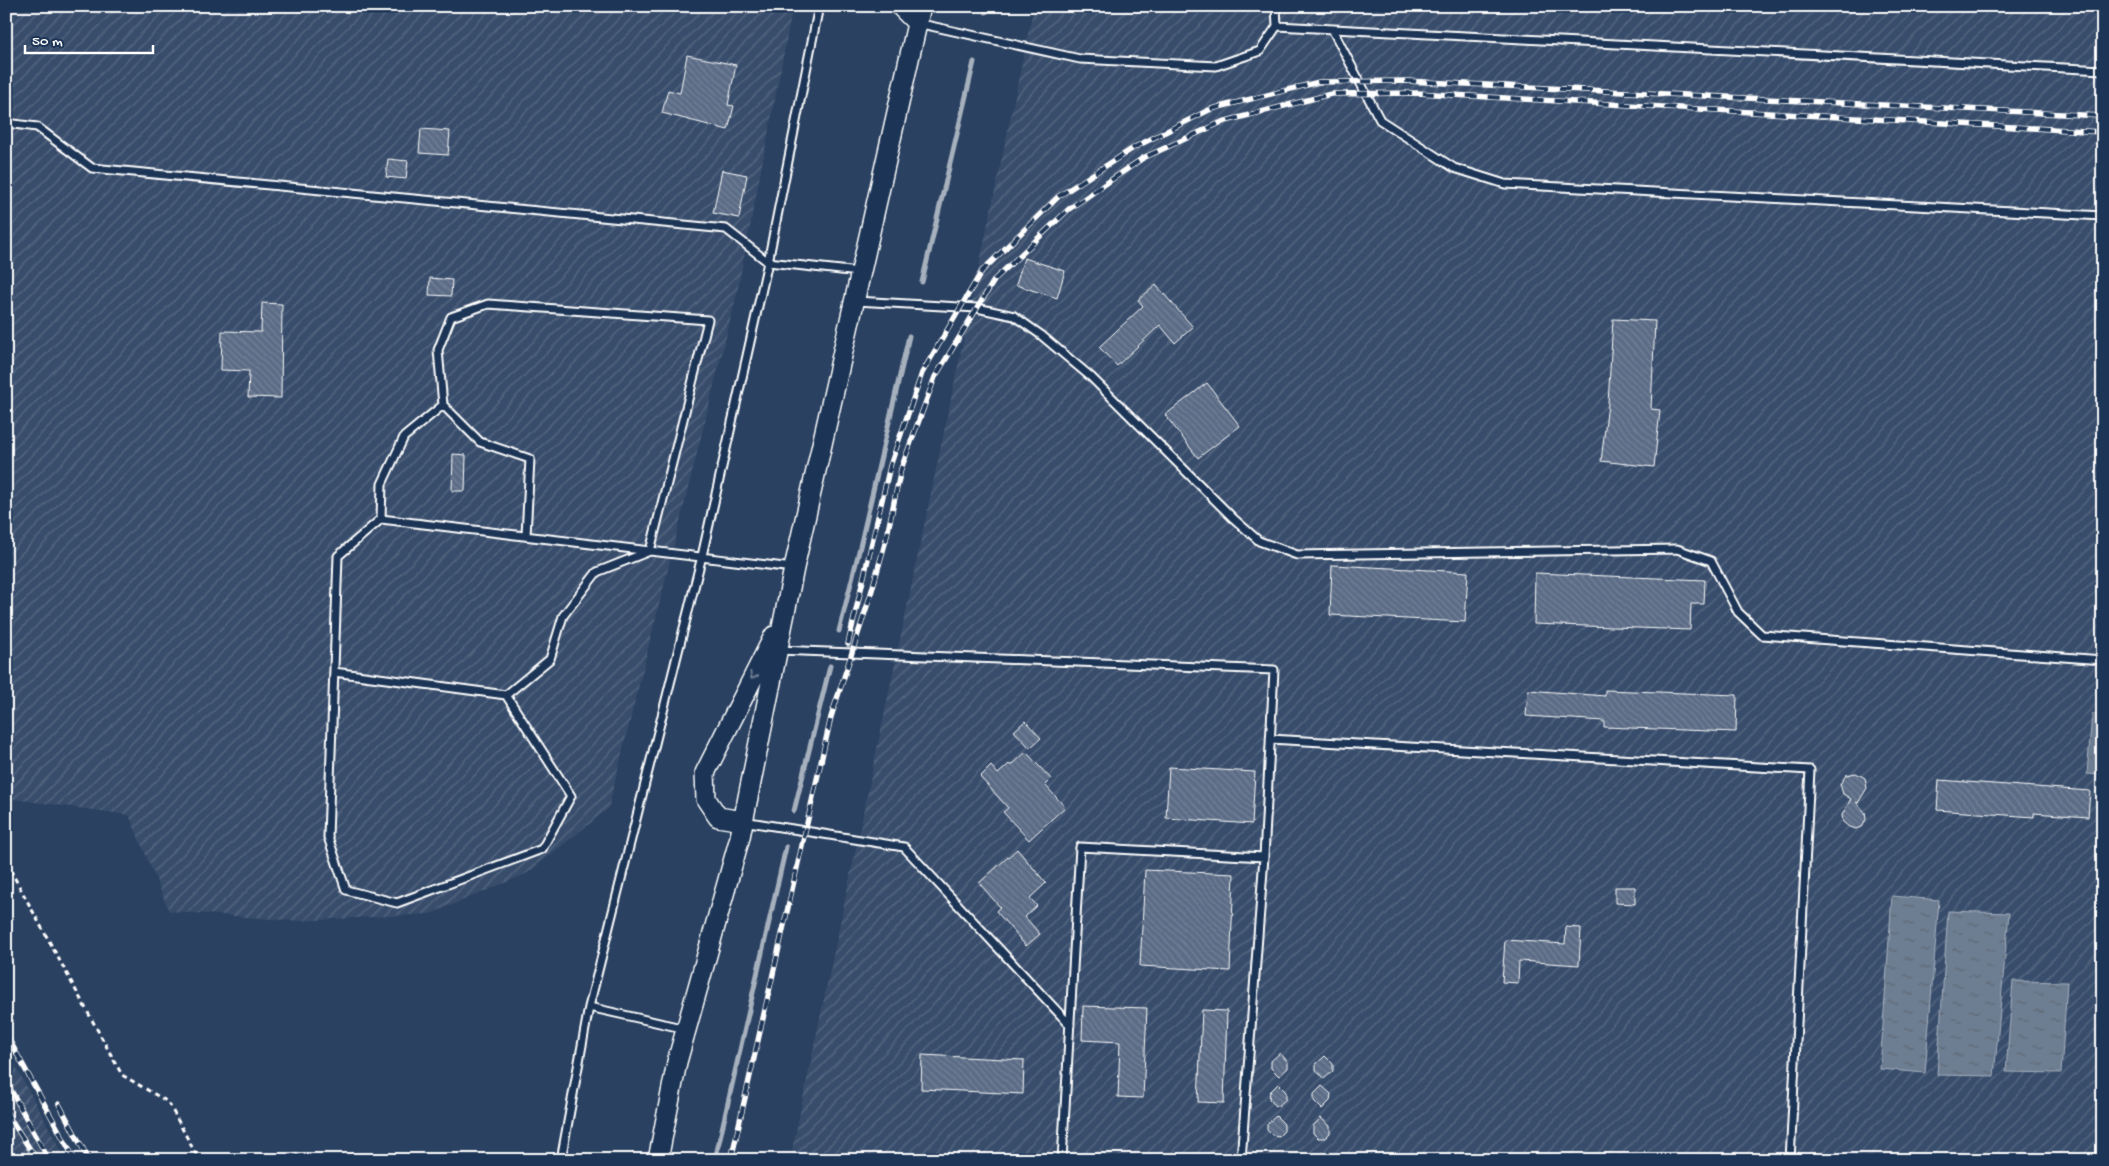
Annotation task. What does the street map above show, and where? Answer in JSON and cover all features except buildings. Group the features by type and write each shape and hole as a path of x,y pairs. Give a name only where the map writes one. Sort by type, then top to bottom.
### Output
{"main road":[{"path":"658,1160 677,1062 743,821 794,568 919,15 900,6"},
{"path":"743,821 718,817 706,800 705,773 735,709 784,618"}],"lane":[{"path":"561,1160 589,1007 702,556 768,262 819,6"},
{"path":"919,15 1080,59 1216,66 1260,51 1277,26 1276,6"},
{"path":"1277,26 2103,70"},
{"path":"1332,29 1380,120 1454,168 1505,184 2103,216"},
{"path":"6,123 37,127 92,168 726,229 768,262 862,272"},
{"path":"855,301 977,308 1014,316 1041,335 1091,377 1233,518 1260,541 1297,555 1677,550 1711,561 1738,612 1762,635 2103,660"},
{"path":"526,536 530,459 480,442 443,406 438,350 450,317 488,304 708,320 650,551"},
{"path":"381,519 382,484 404,436 443,406"},
{"path":"506,695 571,796 542,849 397,903 346,890 328,837 338,556 381,519 794,568"},
{"path":"334,672 506,695 550,659 563,616 596,572 650,551"},
{"path":"777,650 1274,670 1264,857 1241,1160"},
{"path":"1270,739 1810,770 1790,1160"},
{"path":"743,821 904,847 1070,1025"},
{"path":"1062,1160 1080,847 1264,857"},
{"path":"589,1007 686,1030"}],"path":[{"path":"6,862 122,1075 168,1102 199,1160"},
{"path":"259,1160 296,1154 322,1160"}],"shaded area":[{"path":"6,6 793,6 737,293 608,809 526,874 430,914 298,921 169,911 129,815 6,798"},
{"path":"1034,6 2103,6 2103,1160 790,1160"},
{"path":"6,1048 66,1160 6,1160"}],"water":[{"path":"2092,714 2103,715 2103,775 2087,774"},
{"path":"1892,896 1939,900 1925,1073 1880,1069"},
{"path":"1948,911 2009,913 1994,1076 1937,1075"},
{"path":"2013,981 2067,982 2061,1073 2006,1072"}],"waterway":[{"path":"986,12 987,6"},
{"path":"922,282 974,62"},
{"path":"839,631 909,336"},
{"path":"794,811 830,666"},
{"path":"715,1160 786,847"}],"railway":[{"path":"848,644 890,466 922,373 982,271 1059,196 1135,147 1211,109 1319,82 1406,81 2103,116"},
{"path":"731,1160 831,717 870,597 886,540 901,469 935,377 995,279 1069,209 1143,158 1222,122 1331,94 1417,93 2103,132"},
{"path":"6,1034 75,1160"},
{"path":"6,1081 49,1160"},
{"path":"59,1104 89,1160"},
{"path":"6,1112 37,1160"}]}
